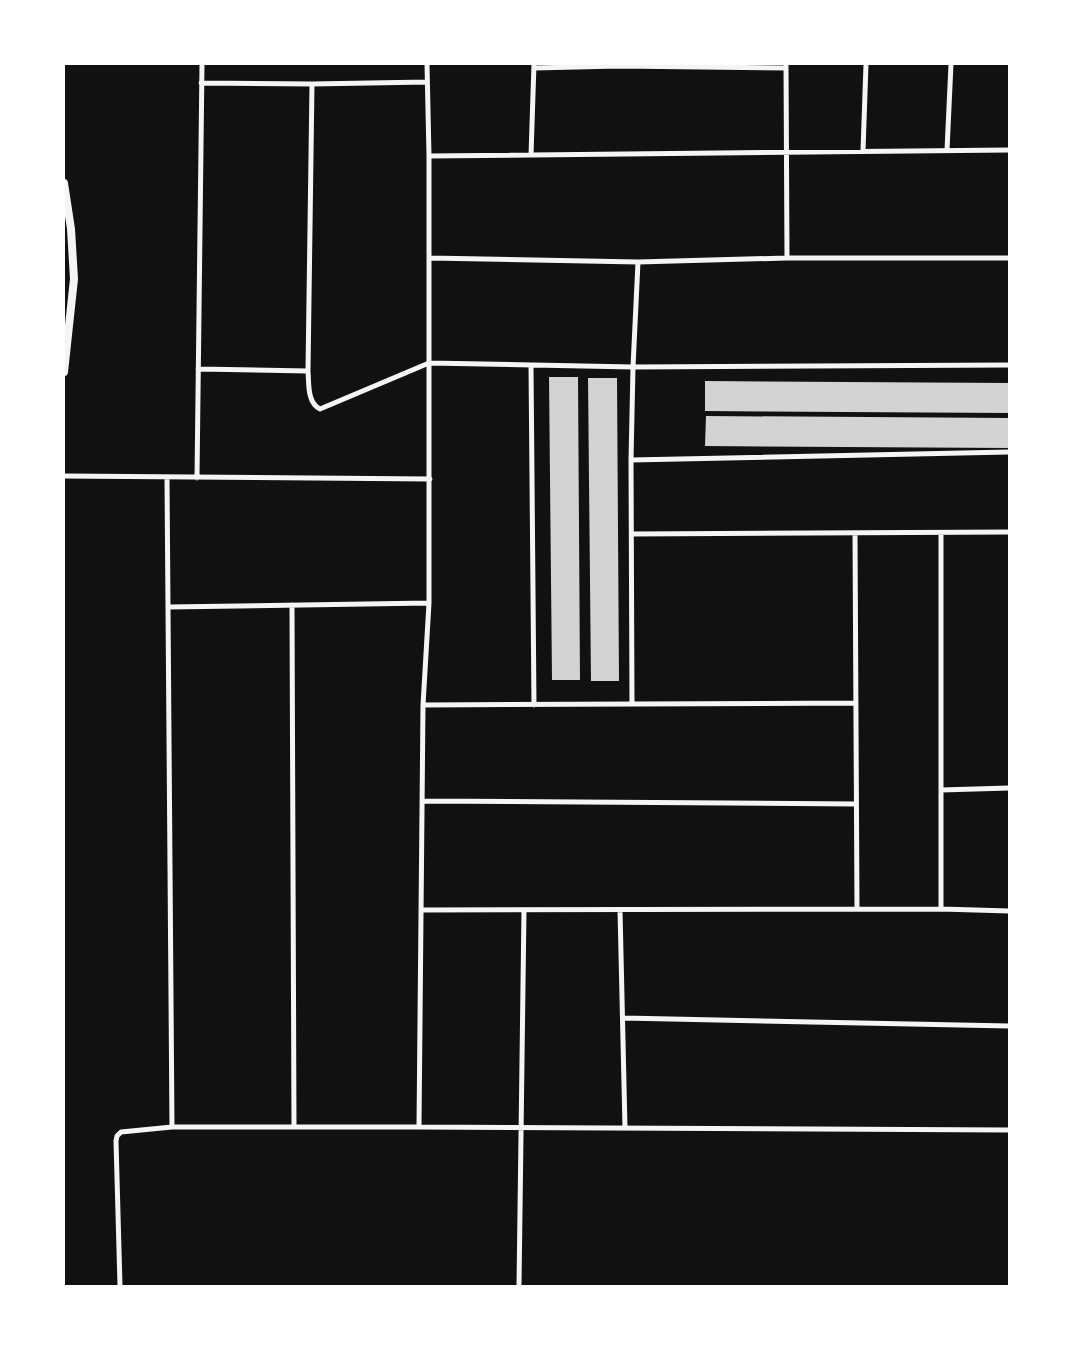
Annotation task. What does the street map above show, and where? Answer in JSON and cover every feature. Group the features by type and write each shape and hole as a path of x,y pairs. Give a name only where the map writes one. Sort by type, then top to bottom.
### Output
{"street":[{"path":"197,478 202,64"},
{"path":"418,1127 423,705 429,602 430,258 427,64"},
{"path":"863,151 866,64"},
{"path":"948,150 952,64"},
{"path":"531,155 534,66 786,66 788,153 787,258"},
{"path":"201,83 427,82"},
{"path":"312,84 308,371 312,402 320,409 429,363 633,367 1009,366"},
{"path":"429,156 1009,150"},
{"path":"64,184 71,229 74,279 64,372"},
{"path":"430,258 638,262 787,258 1009,258"},
{"path":"632,704 631,460 638,262"},
{"path":"531,365 534,705"},
{"path":"198,369 308,371"},
{"path":"631,460 1009,452"},
{"path":"64,476 430,480"},
{"path":"167,478 172,1128"},
{"path":"632,534 1009,532"},
{"path":"854,533 857,910"},
{"path":"941,533 941,909"},
{"path":"168,607 429,602"},
{"path":"292,604 294,1127"},
{"path":"423,705 856,704"},
{"path":"941,790 1009,788"},
{"path":"422,802 856,804"},
{"path":"421,910 941,909 1009,912"},
{"path":"519,1286 524,910"},
{"path":"620,910 625,1128"},
{"path":"622,1018 1009,1026"},
{"path":"120,1286 117,1136 121,1132 172,1128 294,1127 1009,1130"}],"building":[{"path":"549,377 578,377 580,680 552,680"},
{"path":"588,378 617,378 619,681 591,681"},
{"path":"705,381 1009,383 1009,413 705,411"},
{"path":"706,416 1009,418 1009,448 705,446"}]}
